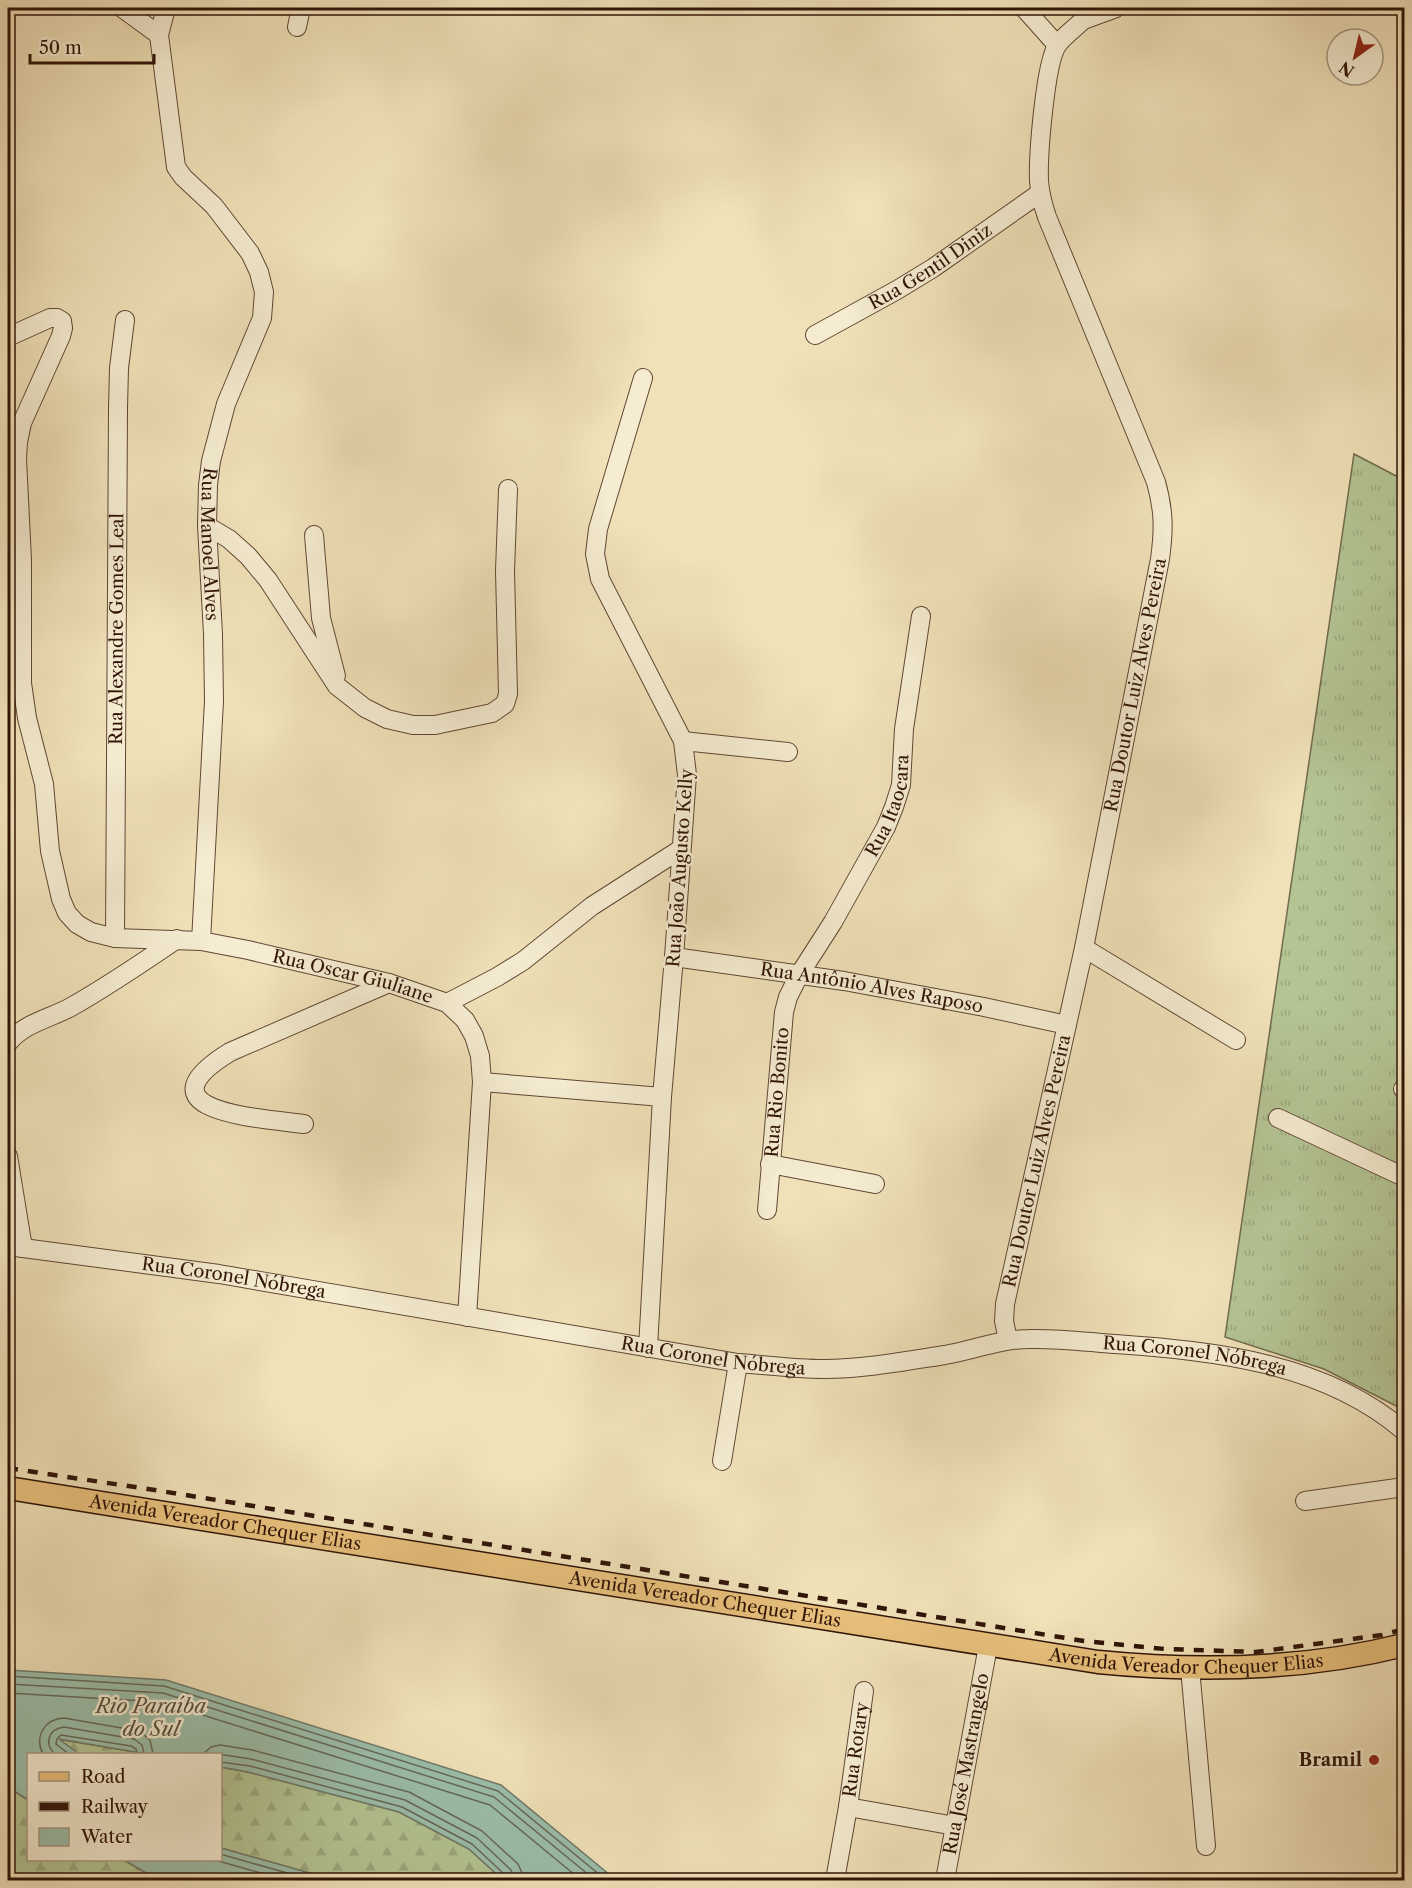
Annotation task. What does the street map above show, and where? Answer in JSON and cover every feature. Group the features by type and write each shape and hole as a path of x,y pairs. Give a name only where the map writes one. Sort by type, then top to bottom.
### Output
{"main road":[{"name":"Avenida Vereador Chequer Elias","path":"8,1488 1098,1662 1190,1668 1297,1664 1375,1653 1404,1646"}],"street":[{"path":"122,8 159,35"},
{"name":"Rua Manoel Alves","path":"166,8 159,35 176,167 183,177 214,206 250,252 259,272 264,292 262,318 232,385 218,434 208,485 207,526 214,701 201,941"},
{"path":"297,27 301,8"},
{"path":"1024,8 1057,45 1089,13 1116,8"},
{"name":"Rua Doutor Luiz Alves Pereira","path":"1008,1340 1004,1321 1005,1304 1084,948 1164,532 1163,508 1156,482 1047,217 1040,193 1040,162 1047,76 1057,45"},
{"name":"Rua Gentil Diniz","path":"816,335 933,268 1040,193"},
{"name":"Rua Oscar Giuliane","path":"8,337 50,318 62,321 61,336 22,423 18,442 22,560 22,682 27,718 44,784 50,851 60,899 67,913 77,924 91,932 115,938 201,941 389,983 447,1003 465,1020 474,1036 480,1056 482,1082 467,1317"},
{"name":"Rua Alexandre Gomes Leal","path":"115,938 118,398 125,320"},
{"name":"Rua João Augusto Kelly","path":"643,378 598,529 595,554 600,579 682,741 687,775 662,1097 648,1348"},
{"path":"207,526 229,539 249,556 337,686 365,708 387,719 413,725 462,720 492,713 505,704 508,694 505,571 507,489"},
{"path":"314,535 321,618 337,686"},
{"name":"Rua Itaocara","path":"799,975 833,922 886,827 894,807 901,785 904,729 921,616"},
{"path":"682,741 788,752"},
{"path":"447,1003 523,961 592,906 681,849"},
{"path":"8,1043 15,1035 32,1024 68,1008 107,986 177,939"},
{"path":"1084,948 1236,1040"},
{"name":"Rua Antônio Alves Raposo","path":"674,957 863,984 1067,1025"},
{"name":"Rua Rio Bonito","path":"767,1210 784,1012 788,997 799,975"},
{"path":"304,1124 229,1114 212,1109 201,1103 195,1093 195,1083 210,1064 230,1052 389,983"},
{"path":"482,1082 662,1097"},
{"path":"1278,1118 1404,1177"},
{"path":"8,1155 15,1247"},
{"path":"770,1164 875,1184"},
{"name":"Rua Coronel Nóbrega","path":"15,1247 219,1274 738,1363 823,1369 847,1368 945,1355 1008,1340 1030,1339 1159,1347 1213,1354 1279,1368 1323,1381 1402,1422"},
{"path":"722,1461 738,1363"},
{"path":"1305,1502 1404,1487"},
{"name":"Rua José Mastrangelo","path":"945,1881 988,1646"},
{"path":"1190,1668 1206,1846"},
{"name":"Rua Rotary","path":"835,1881 864,1691"},
{"name":"Rua Rotary","path":"848,1807 955,1826"}],"green space":[{"path":"1354,454 1404,480 1404,1410 1324,1369 1225,1337"},
{"path":"57,1739 141,1753 78,1753"},
{"path":"222,1767 248,1772 399,1812 469,1849 503,1880 334,1880 222,1848"},
{"path":"8,1787 27,1799 27,1861 126,1861 158,1880 8,1880"}],"water":[{"name":"Rio Paraíba do Sul","path":"8,1670 166,1680 501,1785 616,1880 503,1880 469,1849 399,1812 222,1767 222,1753 141,1753 59,1739 78,1753 27,1753 27,1799 8,1787"},
{"path":"222,1848 334,1880 158,1880 126,1861 222,1861"}],"railway":[{"path":"8,1468 1084,1641 1165,1649 1256,1652 1382,1635 1404,1629"}],"place":[{"name":"Bramil","path":"1374,1760"}]}
